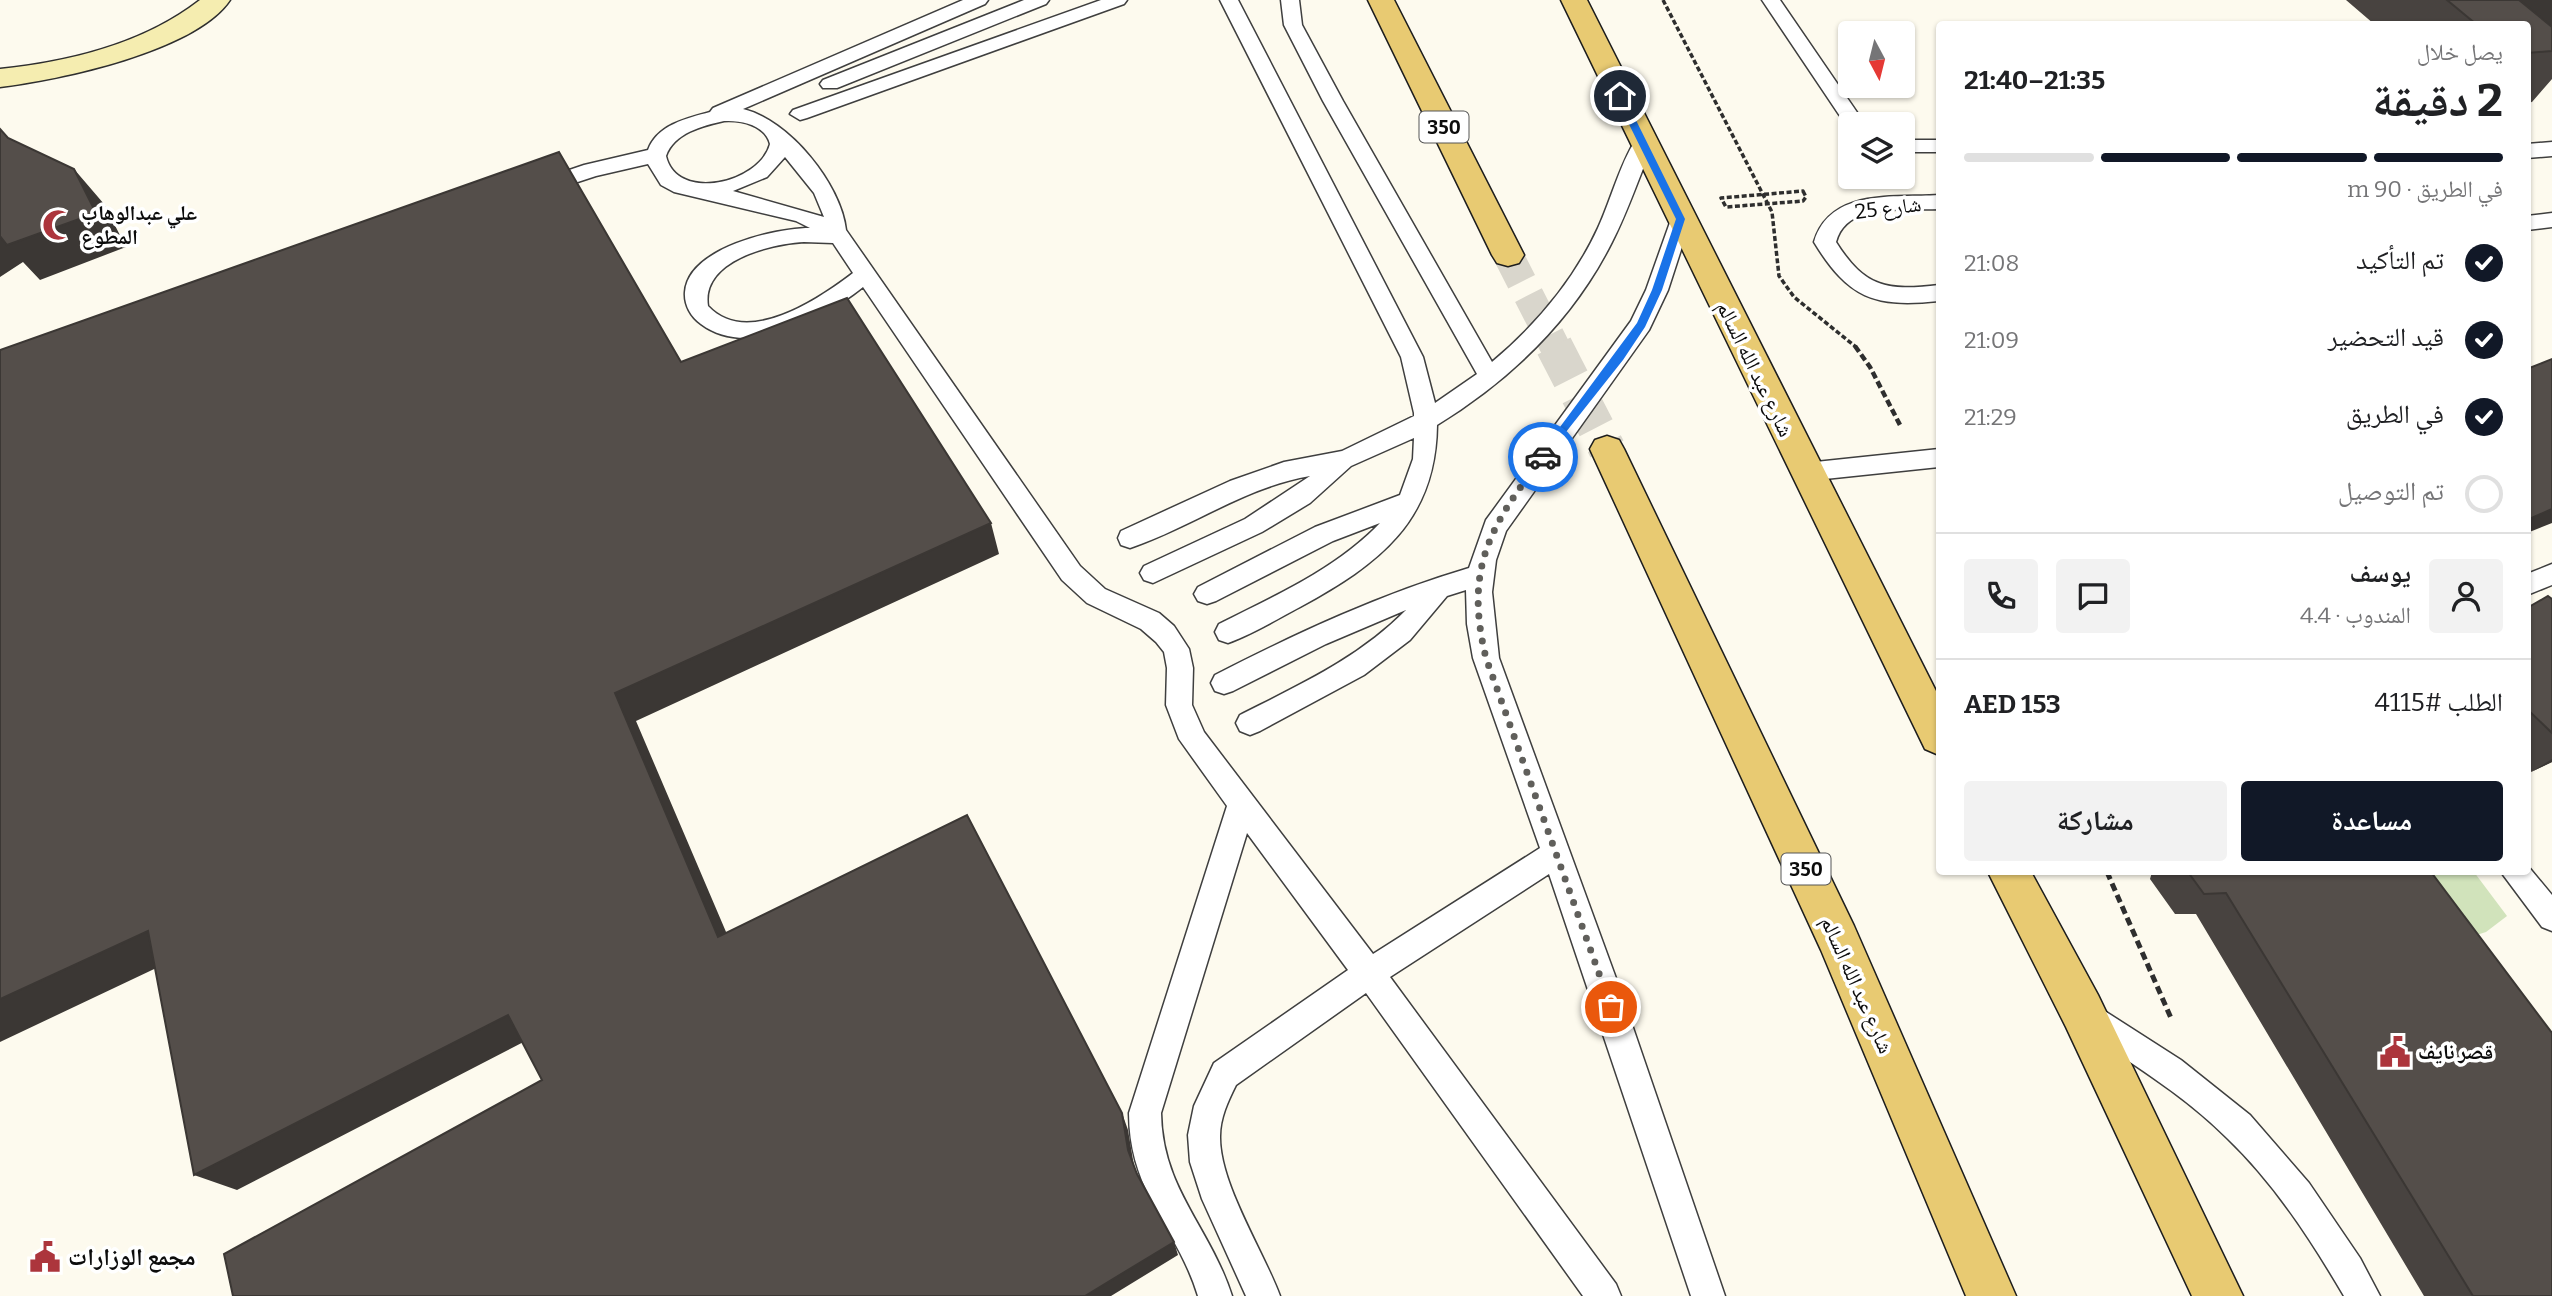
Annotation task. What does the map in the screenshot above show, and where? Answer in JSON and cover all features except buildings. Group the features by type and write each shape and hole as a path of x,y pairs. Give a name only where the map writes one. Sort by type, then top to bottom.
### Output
{"main road":[{"name":"350","path":"1381,0 1508,255"},
{"name":"شارع عبد الله السالم","path":"1574,0 1680,219 1936,731"},
{"name":"شارع عبد الله السالم","path":"1608,449 1839,941 1991,1296"},
{"path":"2011,875 2082,1011 2218,1296"}],"street":[{"path":"0,78 18,77 103,56 154,37 217,0"}],"lane":[{"path":"838,234 803,216 667,179 659,168 657,155 664,142 677,130 979,0"},
{"path":"793,107 1040,0"},
{"path":"793,107 1118,0"},
{"path":"1228,0 1412,357 1422,384 1429,419 1421,472 1409,502 1395,524 1355,563 1330,580 1228,632"},
{"path":"1290,0 1293,25 1333,101 1476,357 1491,376"},
{"path":"1771,0 1847,112"},
{"path":"714,115 753,116 768,124 777,134 828,200 835,215 838,234 1071,573 1096,596 1150,621 1166,634 1176,649 1180,667 1180,705 1184,723 1604,1296"},
{"path":"702,190 744,182 761,172 773,160 779,147 777,134"},
{"path":"1130,538 1256,480 1298,467 1343,460 1429,419 1491,376 1524,348 1576,284 1612,219 1643,144"},
{"path":"1915,146 1936,146"},
{"path":"2531,151 2552,149"},
{"path":"516,196 591,170 657,155"},
{"name":"شارع 25","path":"1936,202 1870,207 1842,214 1828,228 1825,242 1852,281 1873,293 1936,293"},
{"path":"1680,219 1657,290 1641,324 1494,527 1484,551 1476,603 1486,658 1708,1296"},
{"path":"2531,223 2552,220"},
{"path":"838,234 786,236 734,253 710,267 700,279 695,293 697,306 705,317 719,325 757,329 806,313 849,288 866,274"},
{"path":"1806,471 1936,458"},
{"path":"1153,573 1283,509 1316,487 1343,460"},
{"path":"1207,594 1324,534 1409,502"},
{"path":"2531,583 2552,574"},
{"path":"1224,683 1336,626 1438,587 1479,576"},
{"path":"1250,723 1380,652 1424,611 1438,587"},
{"path":"1214,1296 1198,1248 1160,1187 1150,1163 1144,1113 1241,803"},
{"path":"1263,1296 1255,1271 1211,1183 1203,1154 1202,1126 1210,1098 1225,1074 1369,973 1556,854"},
{"path":"2518,875 2550,909"},
{"path":"2082,1011 2216,1106 2256,1143 2332,1243 2363,1296"}],"path":[{"path":"1803,191 1806,197 1803,201 1768,204 1726,207 1721,198 1803,191"}],"green space":[{"path":"2424,875 2476,875 2507,916 2486,932 2467,938"}],"tunnel":[{"path":"1508,255 1555,347"},
{"path":"1554,346 1607,449"}],"way so far":[{"path":"1543,457 1494,527 1484,551 1476,603 1479,630 1486,658 1611,1007"}],"place":[{"name":"علي عبدالوهاب المطوع","path":"58,225"},
{"name":"قصر نايف","path":"2395,1052"},
{"name":"مجمع الوزارات","path":"45,1257"}],"route":[{"path":"1543,457 1620,358 1641,324 1657,290 1680,219 1620,96"}]}
